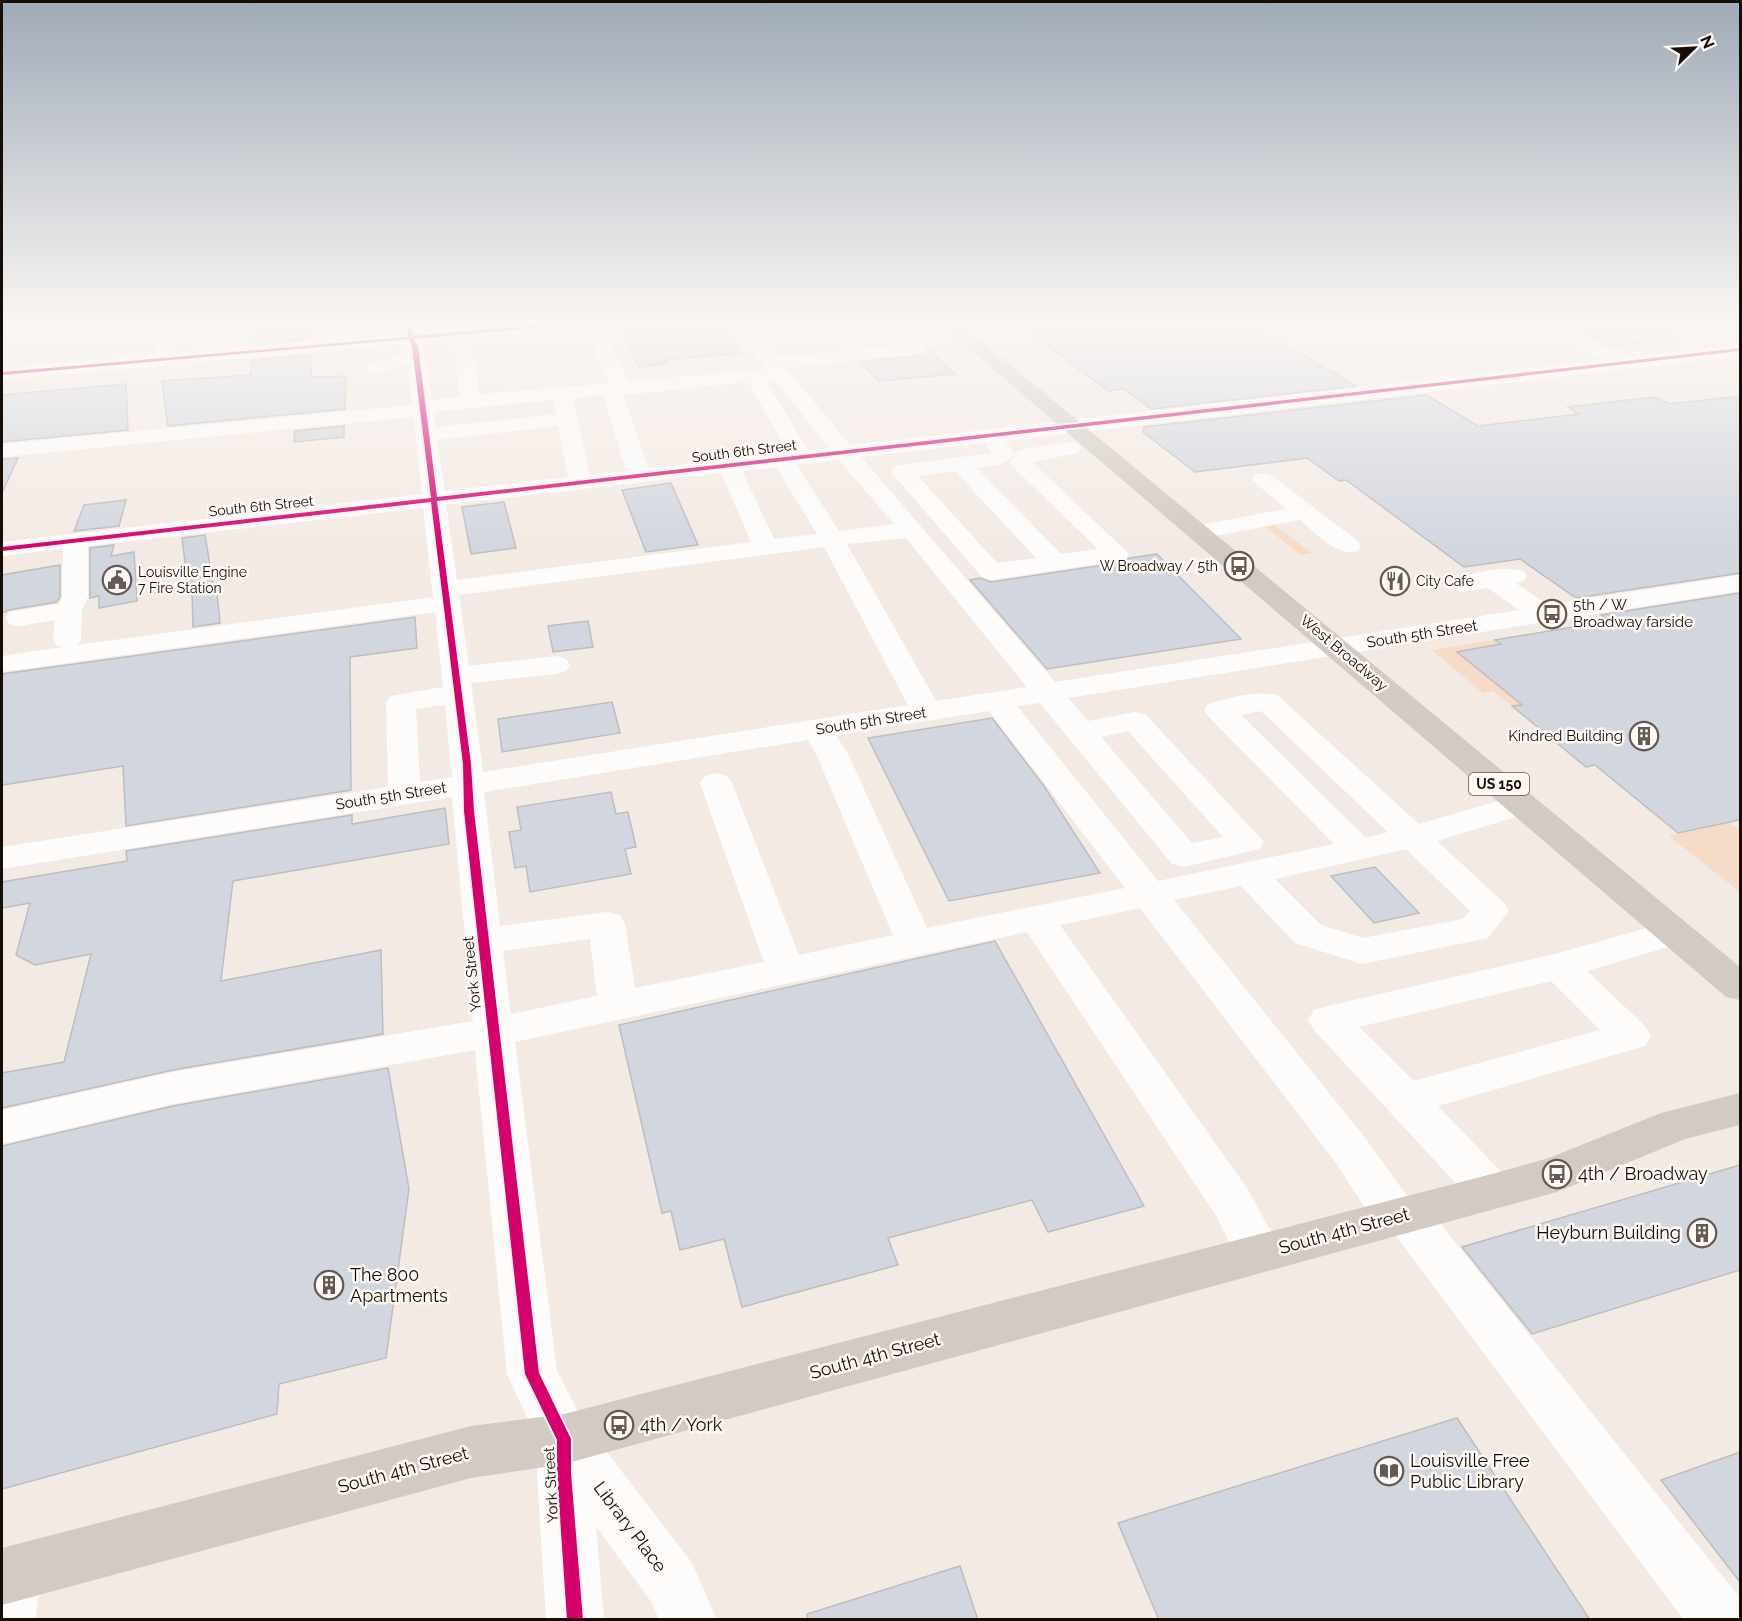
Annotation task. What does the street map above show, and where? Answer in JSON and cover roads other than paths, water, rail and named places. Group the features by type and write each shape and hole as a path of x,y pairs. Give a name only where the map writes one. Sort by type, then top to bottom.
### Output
{"main road":[{"name":"West Broadway","path":"1037,397 1740,987"},
{"name":"South 4th Street","path":"8,1590 471,1452 564,1439 1557,1174 1676,1125 1740,1109"}],"street":[{"name":"York Street","path":"420,397 457,685 532,1374 564,1439 564,1473 575,1620"},
{"path":"470,397 471,401"},
{"path":"423,417 471,401 521,397"},
{"path":"563,397 580,483"},
{"path":"619,397 639,476"},
{"path":"764,397 832,539 927,712"},
{"path":"800,397 1046,693 1079,732 1184,856 1247,842 1135,721 1079,732"},
{"name":"South 6th Street","path":"2,549 846,453 1007,453 1073,426 1334,397"},
{"path":"2,451 423,417 567,419"},
{"path":"1007,453 1117,554 992,572 902,472 960,464 1007,453 1095,445"},
{"path":"960,464 1055,563"},
{"path":"729,466 766,548"},
{"path":"1263,480 1350,546"},
{"path":"1198,532 1306,512"},
{"path":"2,664 766,548 903,530 913,531"},
{"path":"68,640 69,610 75,597 76,540"},
{"path":"1462,584 1519,576"},
{"path":"1493,579 1544,615"},
{"name":"South 5th Street","path":"2,858 1740,583"},
{"path":"19,618 69,610"},
{"path":"404,794 401,702 457,685 556,665"},
{"path":"997,701 1721,1620"},
{"path":"1249,873 1308,934 1362,951 1474,929 1491,911 1267,701 1219,710 1359,850"},
{"path":"818,729 915,943"},
{"path":"716,783 786,970"},
{"path":"2,1127 173,1088 494,1032 1359,850 1413,837 1523,804"},
{"path":"1035,917 1231,1201 1260,1254"},
{"path":"484,941 607,924 618,1005"},
{"path":"1492,1192 1406,1099 1328,1020 1559,966 1675,932"},
{"path":"1406,1099 1630,1036 1559,966"},
{"name":"Library Place","path":"564,1439 672,1583 688,1620"}],"place":[{"name":"W Broadway / 5th","path":"1239,566"},
{"name":"Louisville Engine 7 Fire Station","path":"117,580"},
{"name":"City Cafe","path":"1395,581"},
{"name":"5th / W Broadway farside","path":"1552,614"},
{"name":"Kindred Building","path":"1644,736"},
{"name":"4th / Broadway","path":"1557,1174"},
{"name":"Heyburn Building","path":"1702,1233"},
{"name":"The 800 Apartments","path":"329,1285"},
{"name":"4th / York","path":"619,1425"},
{"name":"Louisville Free Public Library","path":"1389,1471"}]}
